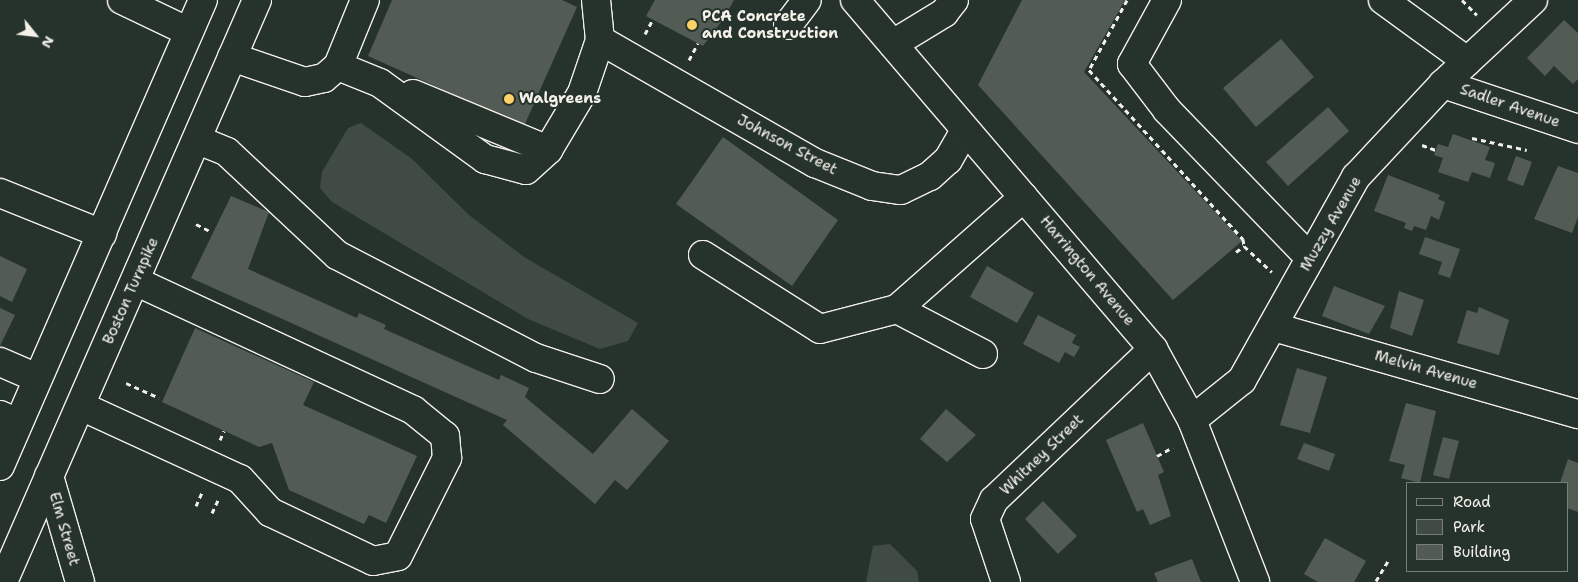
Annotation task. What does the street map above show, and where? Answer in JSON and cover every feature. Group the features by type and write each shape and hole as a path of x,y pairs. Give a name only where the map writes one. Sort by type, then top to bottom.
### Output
{"main road":[{"path":"122,0 189,32"},
{"path":"0,466 9,419 37,378 102,234 203,0"},
{"name":"Boston Turnpike","path":"2,582 198,140 257,0"},
{"path":"232,57 305,82 324,78 338,66 365,0"},
{"path":"338,66 380,82 485,160 526,170 548,150 582,93 600,40 596,0"},
{"path":"788,25 807,0"},
{"name":"Harrington Avenue","path":"855,0 1153,349 1192,420 1255,582"},
{"path":"893,44 944,13 954,0"},
{"path":"1167,0 1132,64 1167,110 1310,258"},
{"path":"1383,0 1467,61"},
{"name":"Muzzy Avenue","path":"1192,420 1242,380 1356,178 1443,84 1533,0"},
{"name":"Johnson Street","path":"600,40 815,163 872,186 901,190 930,176 948,160 965,130"},
{"name":"Sadler Avenue","path":"1443,84 1578,129"},
{"path":"198,140 227,152 337,255 536,358 600,379"},
{"path":"0,193 102,234"},
{"path":"703,255 820,329 897,309 1024,197"},
{"path":"81,406 240,479 270,512 373,561 398,556 447,458 446,436 413,410 135,281"},
{"path":"897,309 983,354"},
{"name":"Melvin Avenue","path":"1274,326 1578,414"},
{"name":"Whitney Street","path":"1006,582 985,518 994,500 1153,349"},
{"path":"0,362 37,378"},
{"name":"Elm Street","path":"49,476 80,582"}],"path":[{"path":"1462,0 1484,23"},
{"path":"1472,138 1527,150"},
{"path":"196,224 210,231"},
{"path":"1236,252 1244,246 1282,277"},
{"path":"126,383 160,398"},
{"path":"1376,581 1388,561"}],"green space":[{"path":"361,123 412,159 469,215 524,257 638,323 628,341 600,349 528,319 332,202 320,188 322,172 348,128"},
{"path":"890,544 917,571 919,582 866,582 873,546"}],"building":[{"name":"Walgreens","path":"392,0 562,0 577,7 524,126 368,56"},
{"name":"PCA Concrete and Construction","path":"655,0 734,0 724,18 718,15 715,19 721,22 703,46 646,16"},
{"path":"1022,0 1125,0 1084,72 1242,241 1173,300 978,85"},
{"path":"1564,20 1578,33 1578,79 1573,84 1554,66 1545,76 1527,58"},
{"path":"1281,39 1314,77 1256,127 1223,88"},
{"path":"1328,107 1349,131 1288,186 1266,162"},
{"path":"1453,134 1490,147 1485,160 1495,163 1490,178 1472,172 1468,182 1438,172 1443,158 1434,155 1438,144 1448,147"},
{"path":"723,137 838,220 792,286 676,204"},
{"path":"1516,156 1532,162 1523,186 1507,180"},
{"path":"1558,166 1578,173 1578,217 1572,233 1534,219"},
{"path":"1388,175 1440,195 1438,199 1445,202 1439,220 1431,216 1426,230 1414,226 1412,231 1404,228 1406,223 1374,211"},
{"path":"231,196 269,212 248,269 357,318 359,313 386,325 384,329 499,380 501,375 529,388 525,397 593,454 632,409 669,441 627,490 615,480 595,504 503,425 507,420 191,278"},
{"path":"1425,237 1460,249 1450,278 1438,274 1442,262 1419,254"},
{"path":"0,256 27,269 12,302 0,296"},
{"path":"987,266 1034,293 1017,323 970,297"},
{"path":"1334,286 1385,306 1369,334 1322,316"},
{"path":"1399,291 1424,300 1412,336 1390,328"},
{"path":"1479,307 1509,320 1499,355 1457,343 1467,310 1477,313"},
{"path":"0,308 15,315 0,346"},
{"path":"1038,315 1076,335 1072,343 1080,347 1074,357 1065,352 1059,363 1023,344"},
{"path":"195,328 314,382 303,405 417,456 386,523 369,515 364,524 289,490 272,443 259,447 162,402"},
{"path":"1297,368 1327,377 1310,433 1280,425"},
{"path":"1406,403 1436,411 1420,482 1401,478 1405,465 1389,461"},
{"path":"946,409 976,435 947,462 920,439"},
{"path":"1143,423 1164,472 1158,475 1171,516 1150,525 1143,509 1137,512 1106,440"},
{"path":"1443,437 1459,441 1449,479 1433,475"},
{"path":"1304,443 1335,454 1329,471 1297,459"},
{"path":"1568,459 1578,463 1578,512 1568,508 1568,482 1560,482"},
{"path":"1043,501 1077,536 1058,554 1025,519"},
{"path":"1325,538 1366,561 1354,582 1318,582 1304,574"},
{"path":"1192,559 1201,582 1158,582 1154,573"}],"place":[{"name":"PCA Concrete and Construction","path":"692,25"},
{"name":"Walgreens","path":"509,99"}]}
